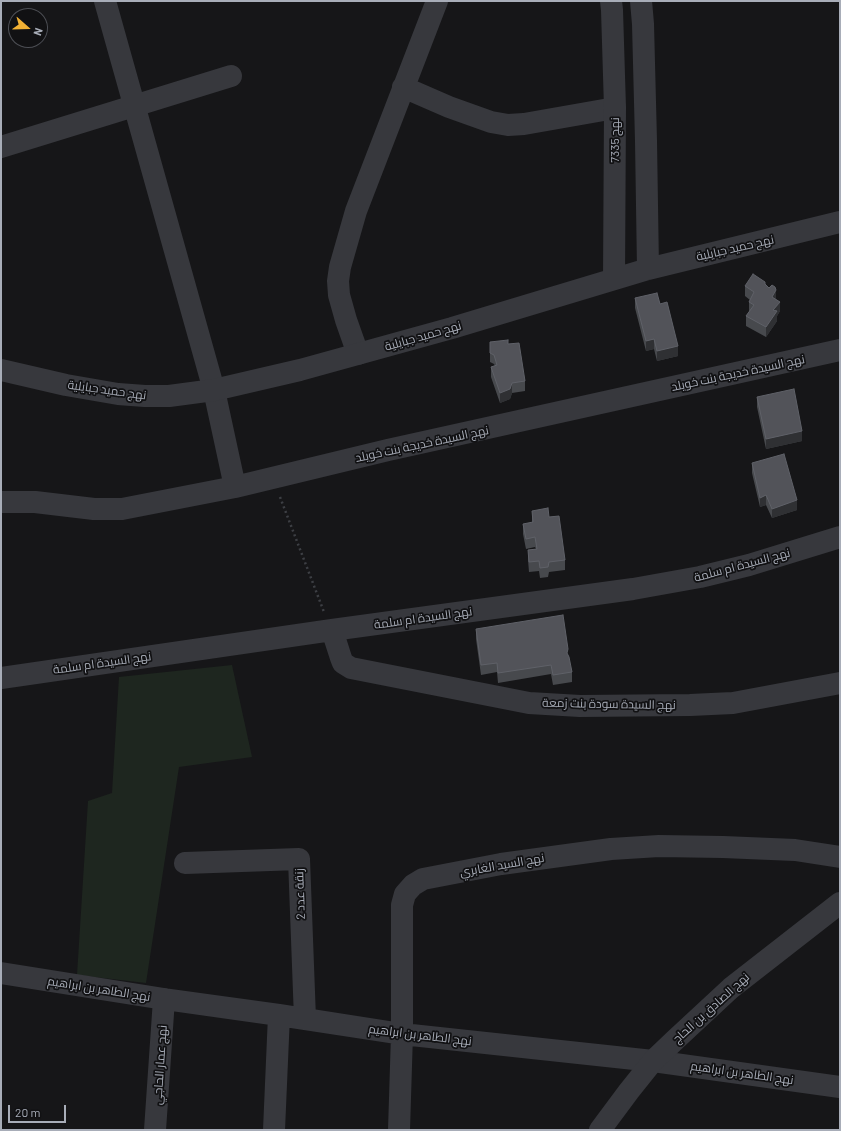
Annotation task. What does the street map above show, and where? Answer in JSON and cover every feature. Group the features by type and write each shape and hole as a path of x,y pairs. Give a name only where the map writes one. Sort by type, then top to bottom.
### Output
{"street":[{"path":"105,1 214,390 235,487"},
{"path":"358,354 339,295 338,281 340,267 356,210 437,1"},
{"name":"نهج 7335","path":"611,1 615,108 614,279"},
{"path":"641,1 643,24 648,269"},
{"path":"1,147 231,76"},
{"path":"403,87 449,107 491,122 508,125 524,124 615,108"},
{"name":"نهج حميد جبايلية","path":"1,370 118,394 138,396 169,396 214,390 300,370 459,326 648,269 840,222"},
{"name":"نهج السيدة خديجة بنت خويلد","path":"1,502 35,502 94,509 122,509 235,487 388,450 840,350"},
{"name":"نهج السيدة ام سلمة","path":"1,678 332,630 632,590 700,577 749,565 840,537"},
{"name":"نهج السيدة سودة بنت زمعة","path":"332,630 340,658 343,663 351,668 529,703 580,706 733,703 840,683"},
{"name":"نهج السيد الغابري","path":"399,1130 402,1034 402,905 405,894 413,884 424,879 501,864 560,855 651,846 795,850 840,857"},
{"name":"زنقة عدد 2","path":"185,863 299,859 305,1019"},
{"name":"نهج الصادق بن الحاج","path":"600,1130 653,1061 731,988 840,903"},
{"name":"نهج الطاهر بن ابراهيم","path":"1,973 164,1000 278,1015 402,1034 653,1061 840,1087"},
{"name":"نهج عمار الحاجي","path":"155,1130 164,1000"},
{"path":"274,1130 278,1015"}],"path":[{"path":"272,478 332,630"}],"shaded area":[{"path":"232,665 252,757 179,767 146,983 77,975 88,801 112,793 119,677"}],"building":[{"path":"753,274 765,282 769,288 772,285 775,287 776,290 772,297 780,302 773,310 777,311 766,327 746,316 754,305 749,302 754,292 745,286"},
{"path":"657,293 660,304 667,302 678,346 657,351 654,339 646,341 635,298"},
{"path":"508,340 508,344 519,343 525,381 512,383 510,389 500,393 491,367 497,365 494,355 490,353 490,342"},
{"path":"794,389 802,431 766,439 757,397"},
{"path":"784,454 797,500 772,509 766,495 760,498 752,463"},
{"path":"548,508 549,517 559,516 565,560 549,562 548,567 540,568 539,561 529,562 528,550 537,549 535,537 526,539 523,524 533,522 532,511"},
{"path":"563,615 568,649 567,653 572,672 553,675 551,665 498,673 497,663 481,665 476,629"}]}
